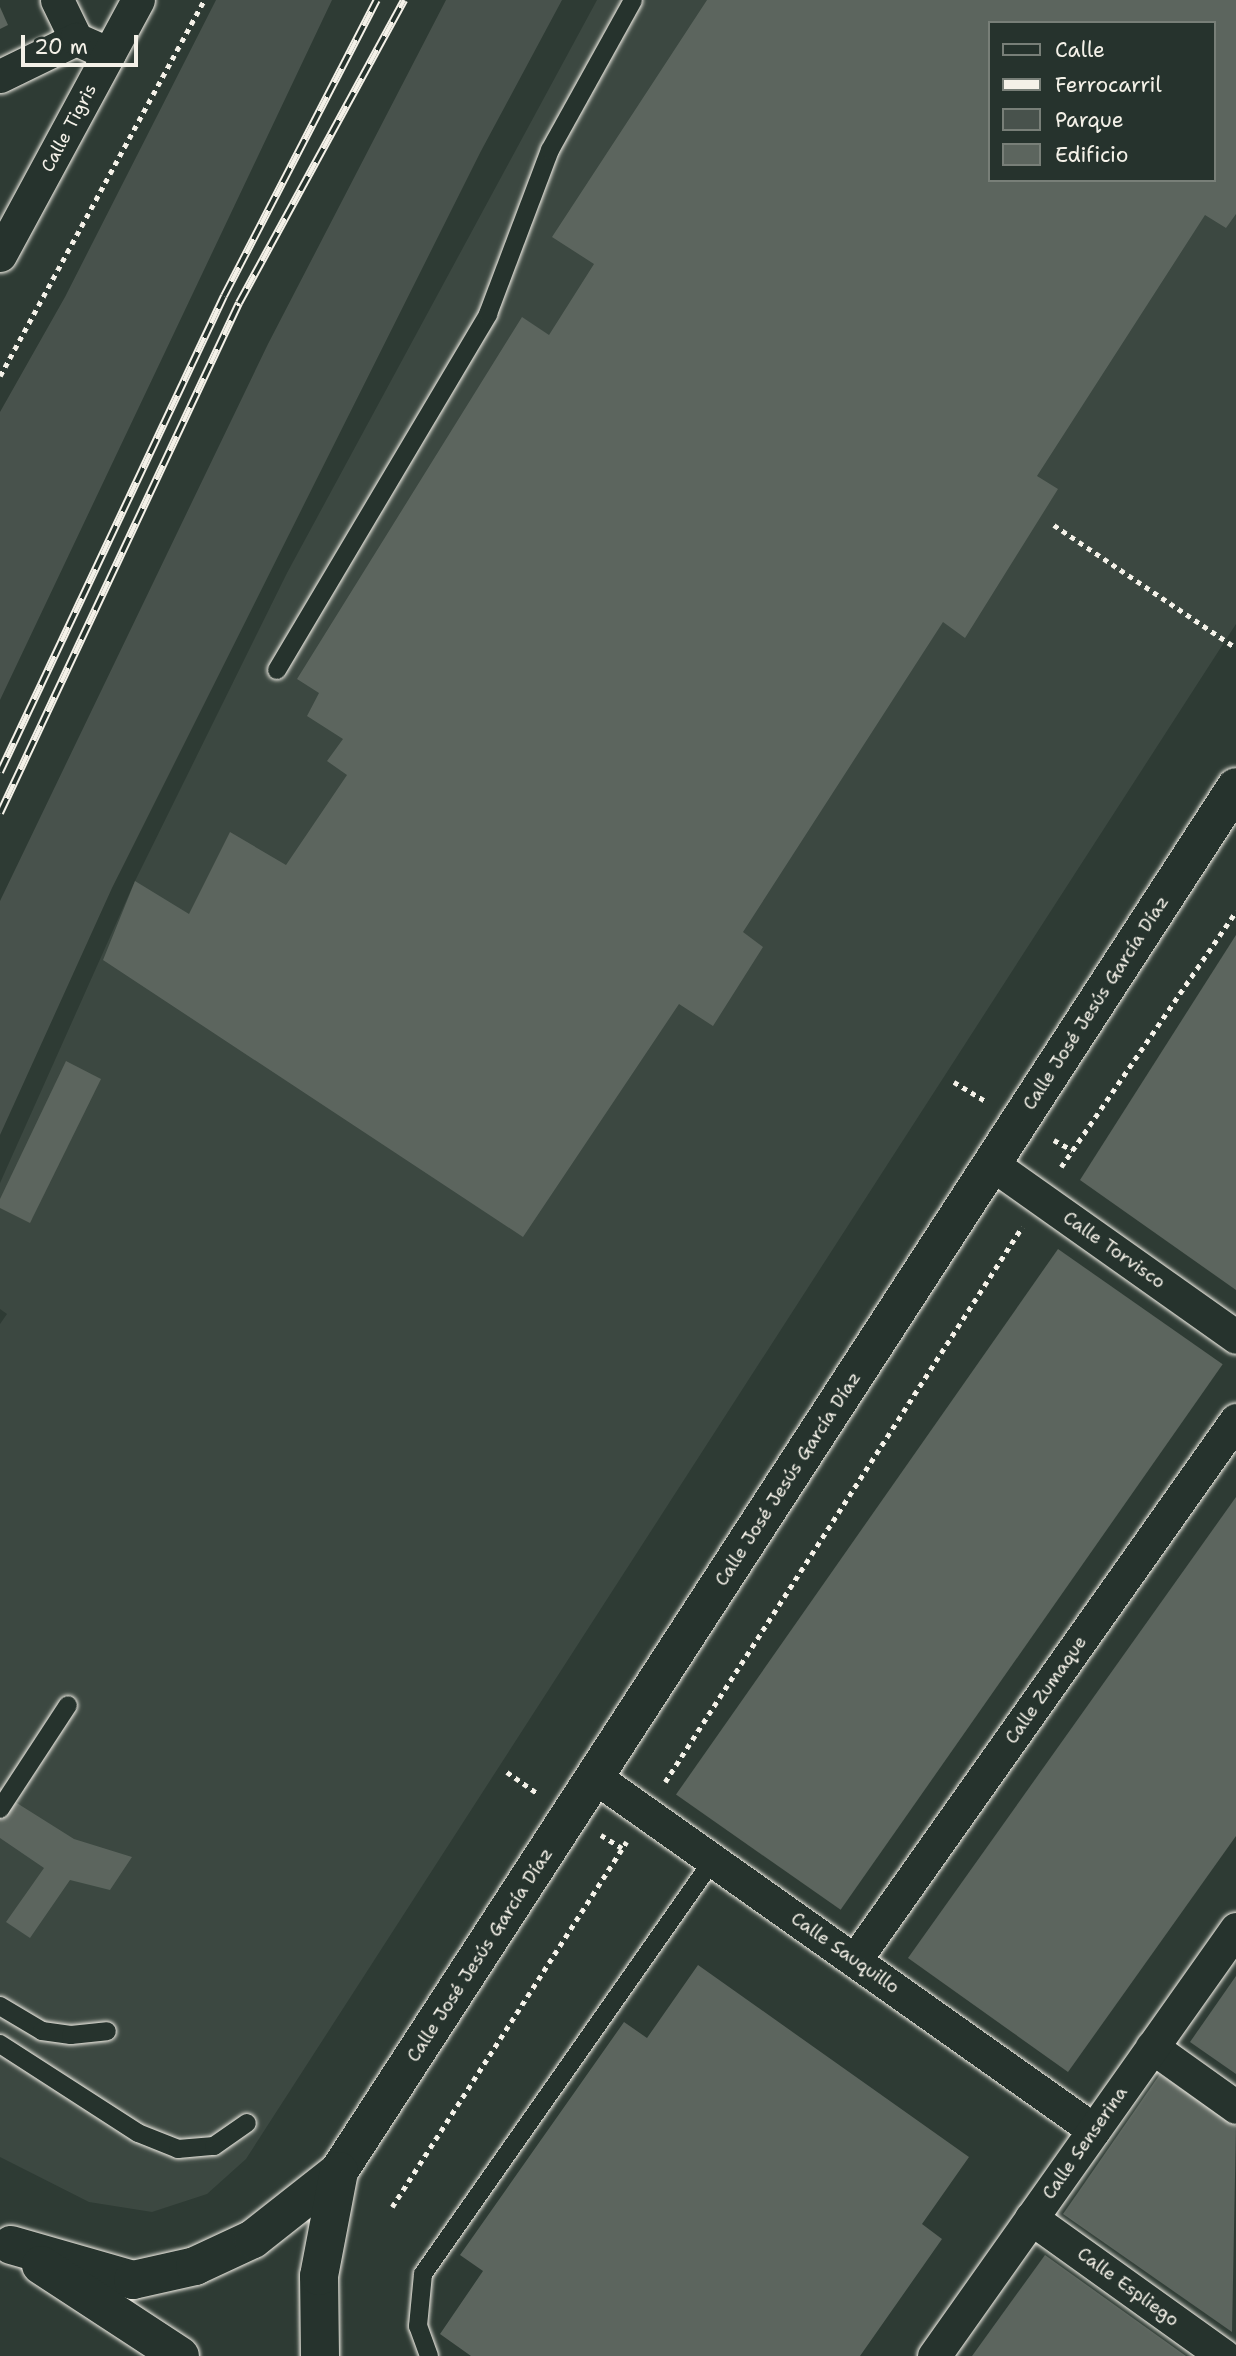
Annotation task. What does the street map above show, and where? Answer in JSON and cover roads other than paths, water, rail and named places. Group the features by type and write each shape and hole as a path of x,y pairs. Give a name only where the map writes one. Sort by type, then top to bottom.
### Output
{"street":[{"path":"57,0 76,39 109,54"},
{"name":"Calle Tigris","path":"0,255 138,0"},
{"path":"0,76 76,39"},
{"name":"Calle José Jesús García Díaz","path":"340,2171 1236,787"},
{"name":"Calle Torvisco","path":"992,1164 1236,1337"},
{"name":"Calle Zumaque","path":"855,1960 1236,1420"},
{"name":"Calle Sauquillo","path":"595,1777 1094,2130"},
{"name":"Calle Senserina","path":"934,2356 1236,1929"},
{"path":"1152,2047 1236,2107"},
{"path":"6,2242 133,2280 195,2266 253,2239 340,2171"},
{"path":"320,2356 319,2276 340,2171"},
{"name":"Calle Espliego","path":"1031,2218 1224,2356"},
{"path":"6,2242 180,2356"}],"lane":[{"path":"277,670 488,314 550,150 633,0"},
{"path":"0,1809 68,1705"},
{"path":"429,2356 418,2326 424,2274 713,1860"},
{"path":"0,2007 42,2031 71,2035 107,2031"},
{"path":"0,2044 138,2133 178,2149 214,2146 247,2123"}],"railway":[{"path":"0,772 224,296 377,0"},
{"path":"0,813 239,303 404,0"}]}
